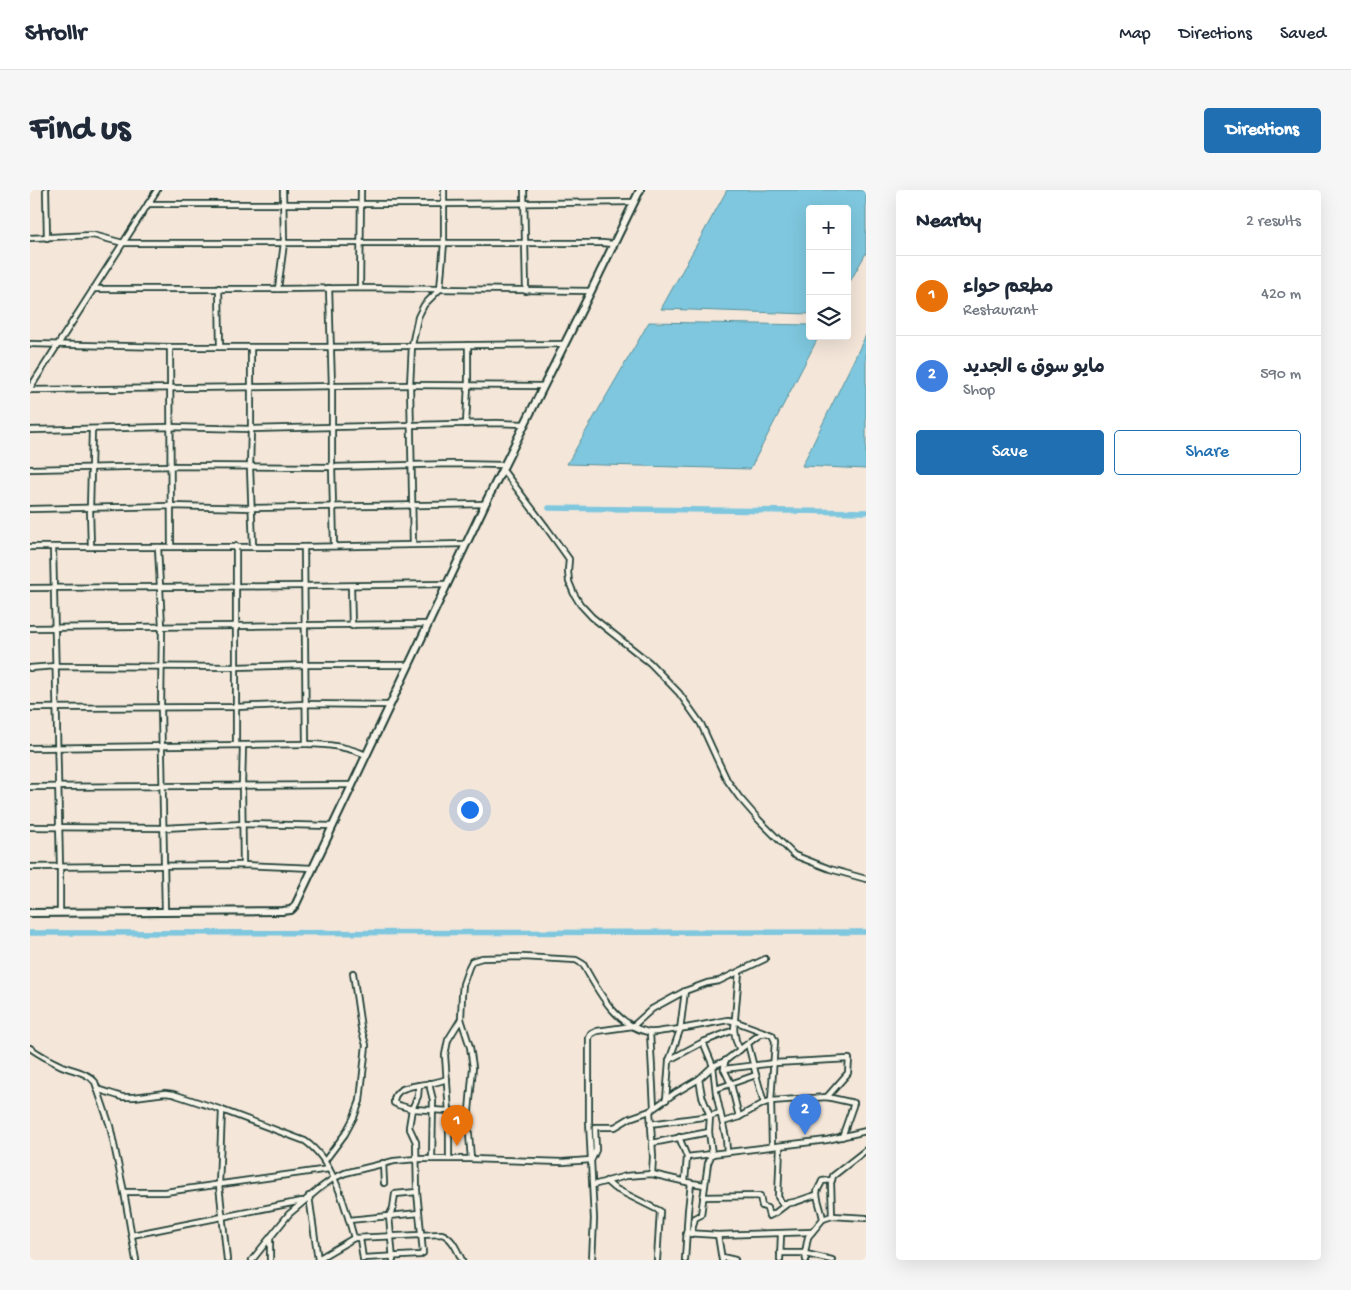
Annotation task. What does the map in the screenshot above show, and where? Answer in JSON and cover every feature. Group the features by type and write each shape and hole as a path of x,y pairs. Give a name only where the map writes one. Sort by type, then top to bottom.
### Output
{"street":[{"path":"46,190 47,238"},
{"path":"30,389 157,190"},
{"path":"278,289 284,243 283,190"},
{"path":"360,288 361,190"},
{"path":"413,545 410,385 412,345 418,317 424,305 440,289 444,243 444,190"},
{"path":"524,190 526,291"},
{"path":"30,913 282,911 291,910 295,906 485,504 592,291 640,190"},
{"path":"148,204 634,202"},
{"path":"30,238 93,235 123,243 361,244 526,242 613,244"},
{"path":"218,288 220,347"},
{"path":"329,288 334,546"},
{"path":"93,289 360,288 592,291"},
{"path":"30,344 170,347 330,347 564,344"},
{"path":"466,424 468,345"},
{"path":"170,347 171,547"},
{"path":"251,347 250,468 253,546"},
{"path":"30,389 410,385 544,386"},
{"path":"30,430 169,427 251,429 524,424"},
{"path":"91,547 92,428"},
{"path":"30,469 170,466 250,468 411,465 503,467"},
{"path":"503,467 568,559 569,582 580,604 592,617 650,664 679,693 701,724 727,780 739,798 758,820 794,856 866,879"},
{"path":"30,510 171,506 252,508 485,504"},
{"path":"30,547 466,544"},
{"path":"236,546 236,745"},
{"path":"304,546 306,744"},
{"path":"53,547 60,912"},
{"path":"158,547 162,627 161,707 165,912"},
{"path":"30,588 447,584"},
{"path":"351,586 352,626"},
{"path":"30,628 428,624"},
{"path":"30,668 56,666 235,667 408,665"},
{"path":"30,708 305,704 390,705"},
{"path":"30,748 306,744 333,745 366,755"},
{"path":"243,745 243,865"},
{"path":"30,787 351,785"},
{"path":"30,827 164,828 243,824 332,826"},
{"path":"30,867 243,865 313,868"},
{"path":"471,1159 469,1112 474,1067 461,1019 462,994 466,972 472,961 482,958 523,957 580,961 584,964 603,1000 620,1017 633,1026 650,1033 680,1030 728,1020 772,1034 775,1041 771,1101 772,1146"},
{"path":"592,1260 594,1219 589,1121 589,1038 591,1034 597,1031 633,1026 652,1009 685,991 707,983 720,981 766,958"},
{"path":"739,972 734,1030 740,1050"},
{"path":"324,1162 345,1134 360,1101 366,1045 361,1028 353,973"},
{"path":"666,1100 669,1061 680,1030 685,991"},
{"path":"448,1159 449,1112 445,1065 446,1045 461,1019"},
{"path":"669,1061 703,1042 734,1030"},
{"path":"650,1033 654,1107"},
{"path":"591,1160 596,1150 596,1127 615,1127 630,1118 650,1111 675,1093 699,1080 713,1066 725,1061 761,1034 768,1033"},
{"path":"703,1042 713,1066 727,1152"},
{"path":"748,1044 764,1103"},
{"path":"30,1048 63,1067 86,1074 95,1082 110,1126 136,1260"},
{"path":"724,1069 774,1063 849,1059 848,1073 827,1097"},
{"path":"725,1061 724,1069 731,1084 739,1117"},
{"path":"716,1089 756,1075"},
{"path":"447,1079 401,1090 393,1100 396,1104 412,1109 469,1112"},
{"path":"689,1234 695,1218 701,1215 708,1163 712,1154 708,1132 710,1116 702,1096 699,1080"},
{"path":"430,1083 433,1100 432,1159"},
{"path":"360,1238 363,1259 393,1258 423,1253 417,1192 415,1139 409,1126 412,1109 418,1096 419,1085"},
{"path":"97,1089 122,1097 165,1093 174,1094 305,1141 313,1147 334,1178 354,1238"},
{"path":"722,1122 739,1117 771,1101 827,1097 854,1103 842,1137"},
{"path":"222,1110 219,1185 227,1260"},
{"path":"650,1111 653,1157 652,1174"},
{"path":"650,1124 720,1113"},
{"path":"687,1157 826,1140 866,1131"},
{"path":"652,1143 708,1132"},
{"path":"679,1137 687,1157 685,1181"},
{"path":"780,1146 778,1197 782,1203 792,1204 817,1195"},
{"path":"832,1216 831,1182 833,1176 866,1150"},
{"path":"252,1260 289,1214 309,1196 334,1178 345,1173 383,1163 416,1159 542,1162 591,1160"},
{"path":"383,1163 384,1183"},
{"path":"124,1192 165,1192 329,1169"},
{"path":"593,1185 626,1176 652,1174 691,1183 705,1184"},
{"path":"823,1219 817,1190 822,1181 832,1180"},
{"path":"606,1181 614,1188 660,1210 657,1260"},
{"path":"685,1260 689,1234 691,1183"},
{"path":"393,1258 389,1216 395,1194 417,1192"},
{"path":"309,1196 318,1260 354,1238 442,1234 451,1240 462,1260"},
{"path":"703,1197 760,1196 762,1206 767,1208 769,1216 786,1204"},
{"path":"132,1235 304,1200"},
{"path":"349,1220 419,1213"},
{"path":"806,1256 808,1237 823,1219 832,1216 866,1218"},
{"path":"689,1234 812,1232"},
{"path":"780,1260 781,1234"},
{"path":"718,1235 722,1258 735,1260"},
{"path":"270,1237 270,1260"},
{"path":"780,1252 832,1260"}],"water":[{"path":"727,190 866,190 866,253 851,280 851,205 806,205 806,314 661,309"},
{"path":"649,322 806,325 806,340 817,340 750,469 567,464"},
{"path":"866,335 866,469 802,466"}],"waterway":[{"path":"549,508 866,512"},
{"path":"30,933 866,932"}],"place":[{"name":"مايو سوق 6 الجديد","path":"805,1135"},
{"name":"مطعم حواء","path":"457,1146"}]}
